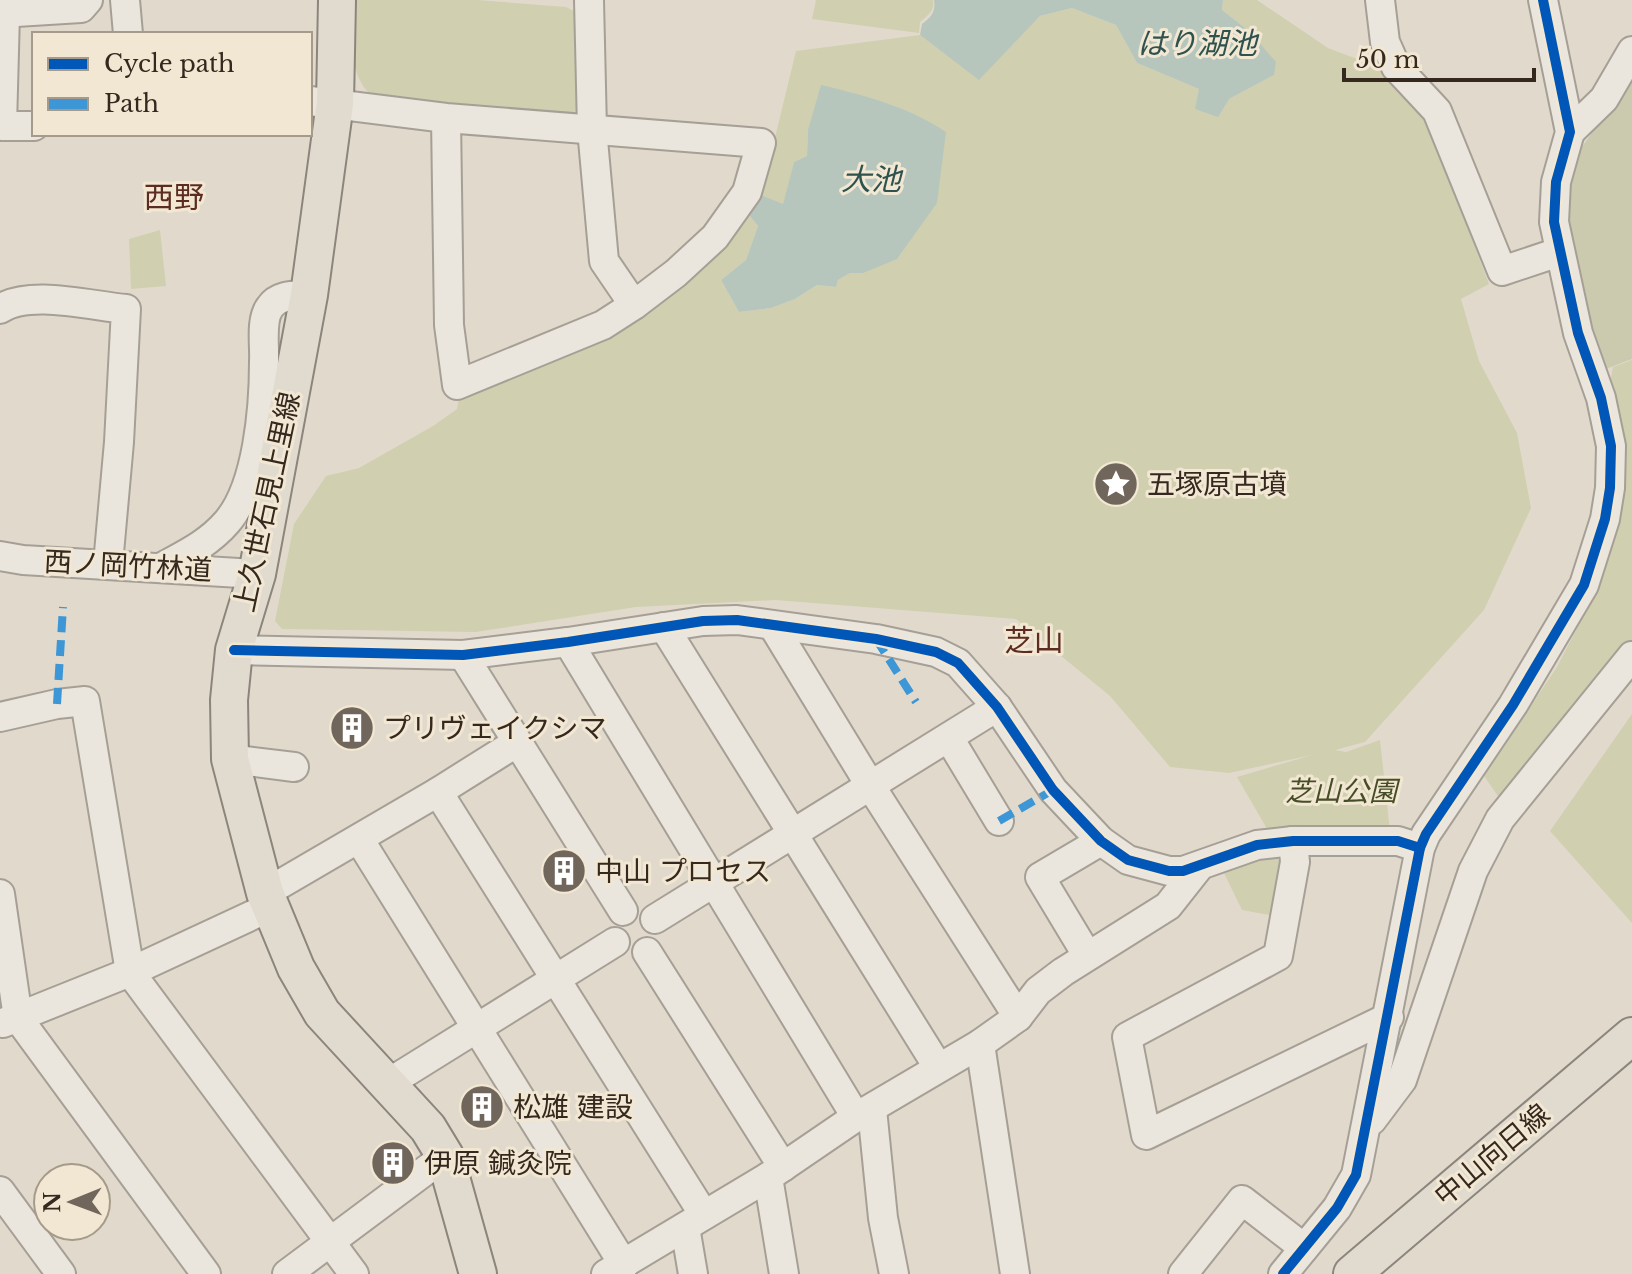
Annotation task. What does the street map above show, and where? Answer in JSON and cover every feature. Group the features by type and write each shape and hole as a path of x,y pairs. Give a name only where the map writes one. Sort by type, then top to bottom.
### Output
{"main road":[{"name":"上久世石見上里線","path":"337,0 322,102 309,295 257,574 234,650 229,700 230,759 267,900 296,968 322,1013 428,1128 445,1156 478,1274"},
{"name":"中山向日線","path":"1352,1274 1632,1036"}],"street":[{"path":"32,126 1,128 2,14 81,8 88,0"},
{"path":"125,0 128,32"},
{"path":"589,0 592,129 604,261 634,305"},
{"path":"1380,0 1385,42 1396,67 1437,111 1502,271 1559,252"},
{"path":"1283,1274 1337,1208 1356,1175 1420,848 1564,623 1584,585 1605,519 1610,488 1611,446 1601,398 1578,333 1554,222 1556,182 1570,132 1543,0"},
{"path":"1570,132 1604,99 1632,51"},
{"path":"322,102 446,118 761,143 747,192 715,237 676,273 603,325 457,385 449,325 446,118"},
{"path":"162,567 202,546 229,520 243,497 252,467 264,386 265,316 270,305 281,297 309,295"},
{"path":"0,309 7,304 31,299 126,309 108,564"},
{"name":"西ノ岡竹林道","path":"0,556 257,574"},
{"path":"234,650 463,655 737,620 876,639 936,652 958,663 997,707 1053,790 1101,841 1128,860 1169,871 1198,868 1257,845 1293,841 1398,841 1420,848"},
{"path":"773,626 1018,1017"},
{"path":"664,627 938,1067"},
{"path":"568,642 713,881 864,1113 894,1274"},
{"path":"463,655 623,911"},
{"path":"1366,1128 1402,1080 1473,871 1500,819 1632,656"},
{"path":"0,717 85,701 130,972 354,1274"},
{"path":"655,919 997,707"},
{"path":"949,738 999,821"},
{"path":"9,1021 130,972 267,900 359,839 516,743"},
{"path":"230,759 294,767"},
{"path":"438,792 556,979 694,1221 693,1274"},
{"path":"359,839 477,1027 615,1269 775,1172 938,1067 980,1044 1018,1017 1038,991 1087,955 1168,906 1198,868"},
{"path":"1087,955 1040,877 1101,841"},
{"path":"1293,841 1295,862 1278,956 1127,1037 1146,1135 1389,1017"},
{"path":"0,894 9,1021 206,1274"},
{"path":"637,908 651,913 659,925 657,941 647,952 640,955 625,953 615,942 614,922 623,911 637,908"},
{"path":"387,1084 615,942"},
{"path":"647,952 775,1172 784,1274"},
{"path":"980,1044 1015,1274"},
{"path":"287,1274 445,1156"},
{"path":"0,1191 61,1274"},
{"path":"1183,1274 1242,1200 1304,1248"}],"green space":[{"path":"353,0 477,0 566,7 576,12 580,119 452,109 370,94 362,85 354,62"},
{"path":"816,0 933,0 933,7 920,22 919,33 812,19"},
{"name":"芝山公園","path":"1223,0 1257,0 1328,48 1394,73 1421,106 1489,284 1461,299 1479,361 1517,433 1531,508 1484,610 1365,742 1335,750 1346,752 1380,740 1390,832 1270,834 1237,777 1312,755 1229,773 1170,767 1110,696 1016,619 775,600 636,607 476,632 282,629 275,621 294,524 326,476 359,468 433,426 457,409 459,397 613,328 745,210 758,226 746,260 721,280 739,312 771,308 795,299 817,285 836,287 838,280 850,273 863,273 808,130 807,156 794,162 783,205 761,195 796,51 920,35 979,79 1040,16 1072,8 1116,25 1137,63 1229,99 1274,75 1249,31 1222,10"},
{"path":"1632,76 1632,359 1603,370 1571,258 1566,195 1574,158"},
{"path":"160,230 166,286 131,289 129,239"},
{"path":"1632,360 1632,640 1500,799 1484,776 1557,667 1592,599 1617,525 1609,388 1613,367"},
{"path":"1632,714 1632,923 1550,831"},
{"path":"1274,855 1285,867 1275,916 1242,910 1223,871"}],"water":[{"name":"はり湖池","path":"934,0 1223,0 1222,10 1249,31 1276,62 1274,75 1229,99 1218,117 1195,109 1199,89 1137,63 1116,25 1072,8 1040,16 979,80 920,35 922,24 933,11"},
{"name":"大池","path":"821,85 901,109 946,132 937,203 897,259 863,273 850,273 838,280 836,287 817,285 795,299 771,308 739,312 721,280 746,260 758,226 745,210 761,195 783,204 794,162 807,156 808,130"}],"marked path":[{"path":"57,704 63,607"},
{"path":"876,639 916,702"},
{"path":"999,821 1053,790"}],"cycle path":[{"path":"1283,1274 1337,1208 1356,1175 1420,848 1426,834 1513,705 1584,585 1605,519 1610,488 1611,446 1601,398 1578,333 1554,222 1556,182 1570,132 1543,0"},
{"path":"234,650 463,655 703,621 737,620 876,639 936,652 958,663 997,707 1053,790 1101,841 1128,860 1169,871 1183,871 1257,845 1293,841 1398,841 1420,848"}],"place":[{"name":"五塚原古墳","path":"1116,484"},
{"name":"プリヴェイクシマ","path":"352,728"},
{"name":"中山 プロセス","path":"564,871"},
{"name":"松雄 建設","path":"482,1107"},
{"name":"伊原 鍼灸院","path":"393,1163"}],"district":[{"name":"西野","path":"174,197"},
{"name":"芝山","path":"1034,640"}]}
